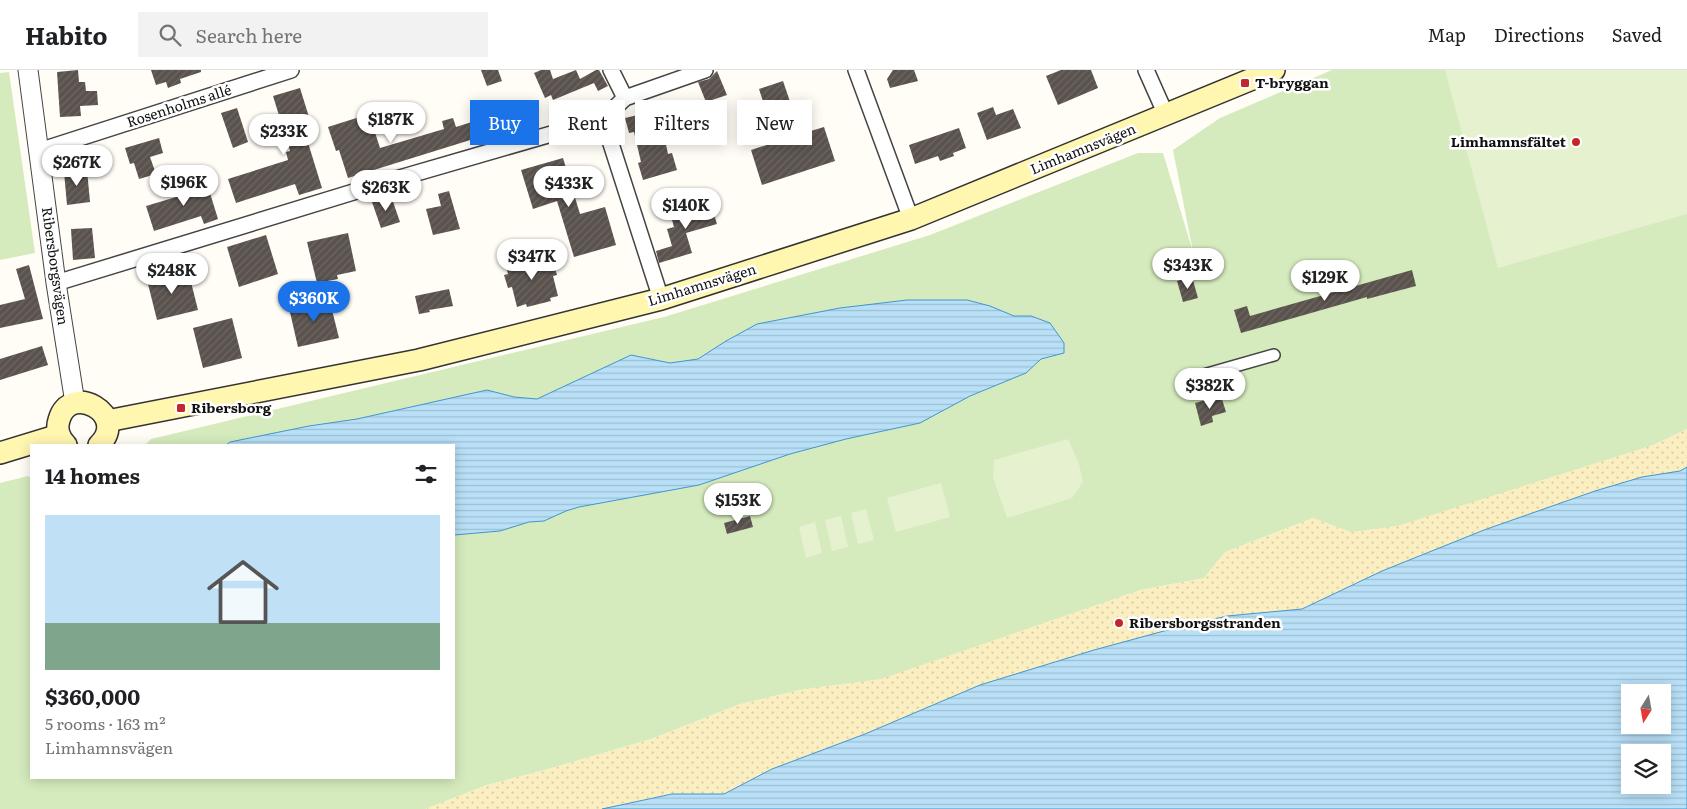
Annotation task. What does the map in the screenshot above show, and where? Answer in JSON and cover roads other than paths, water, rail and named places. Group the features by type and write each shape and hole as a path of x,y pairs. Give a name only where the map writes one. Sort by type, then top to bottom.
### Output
{"main road":[{"name":"Limhamnsvägen","path":"107,421 419,360 661,298 912,219 1274,70"},
{"path":"44,444 63,440 58,422 66,408 75,403 90,403 99,408 107,421 107,430 100,444"},
{"path":"0,453 30,447"}],"street":[{"name":"Ribersborgsvägen","path":"28,70 56,283 75,403"},
{"name":"Rosenholms allé","path":"39,151 291,70"},
{"path":"611,70 625,98 704,70"},
{"path":"856,70 912,219"},
{"path":"1146,70 1166,115"},
{"path":"56,283 549,134"},
{"path":"612,145 661,298"},
{"path":"1186,380 1274,355"}],"water":[{"path":"907,300 967,300 990,306 1014,316 1031,316 1050,323 1064,343 1064,353 1041,359 1026,373 970,396 920,423 846,439 790,454 699,485 579,507 544,521 529,522 500,531 455,535 455,444 227,444 309,426 357,419 487,390 514,397 537,399 631,355 670,363 698,359 757,324 840,308"},
{"path":"1687,467 1687,809 602,809 672,794 724,794 772,769 865,734 980,685 1094,650 1227,616 1302,609 1382,571 1484,530 1595,491 1642,477 1680,471"}],"place":[{"name":"T-bryggan","path":"1245,83"},
{"name":"Limhamnsfältet","path":"1576,142"},
{"name":"Ribersborg","path":"181,408"},
{"name":"Ribersborgsstranden","path":"1119,623"}]}
